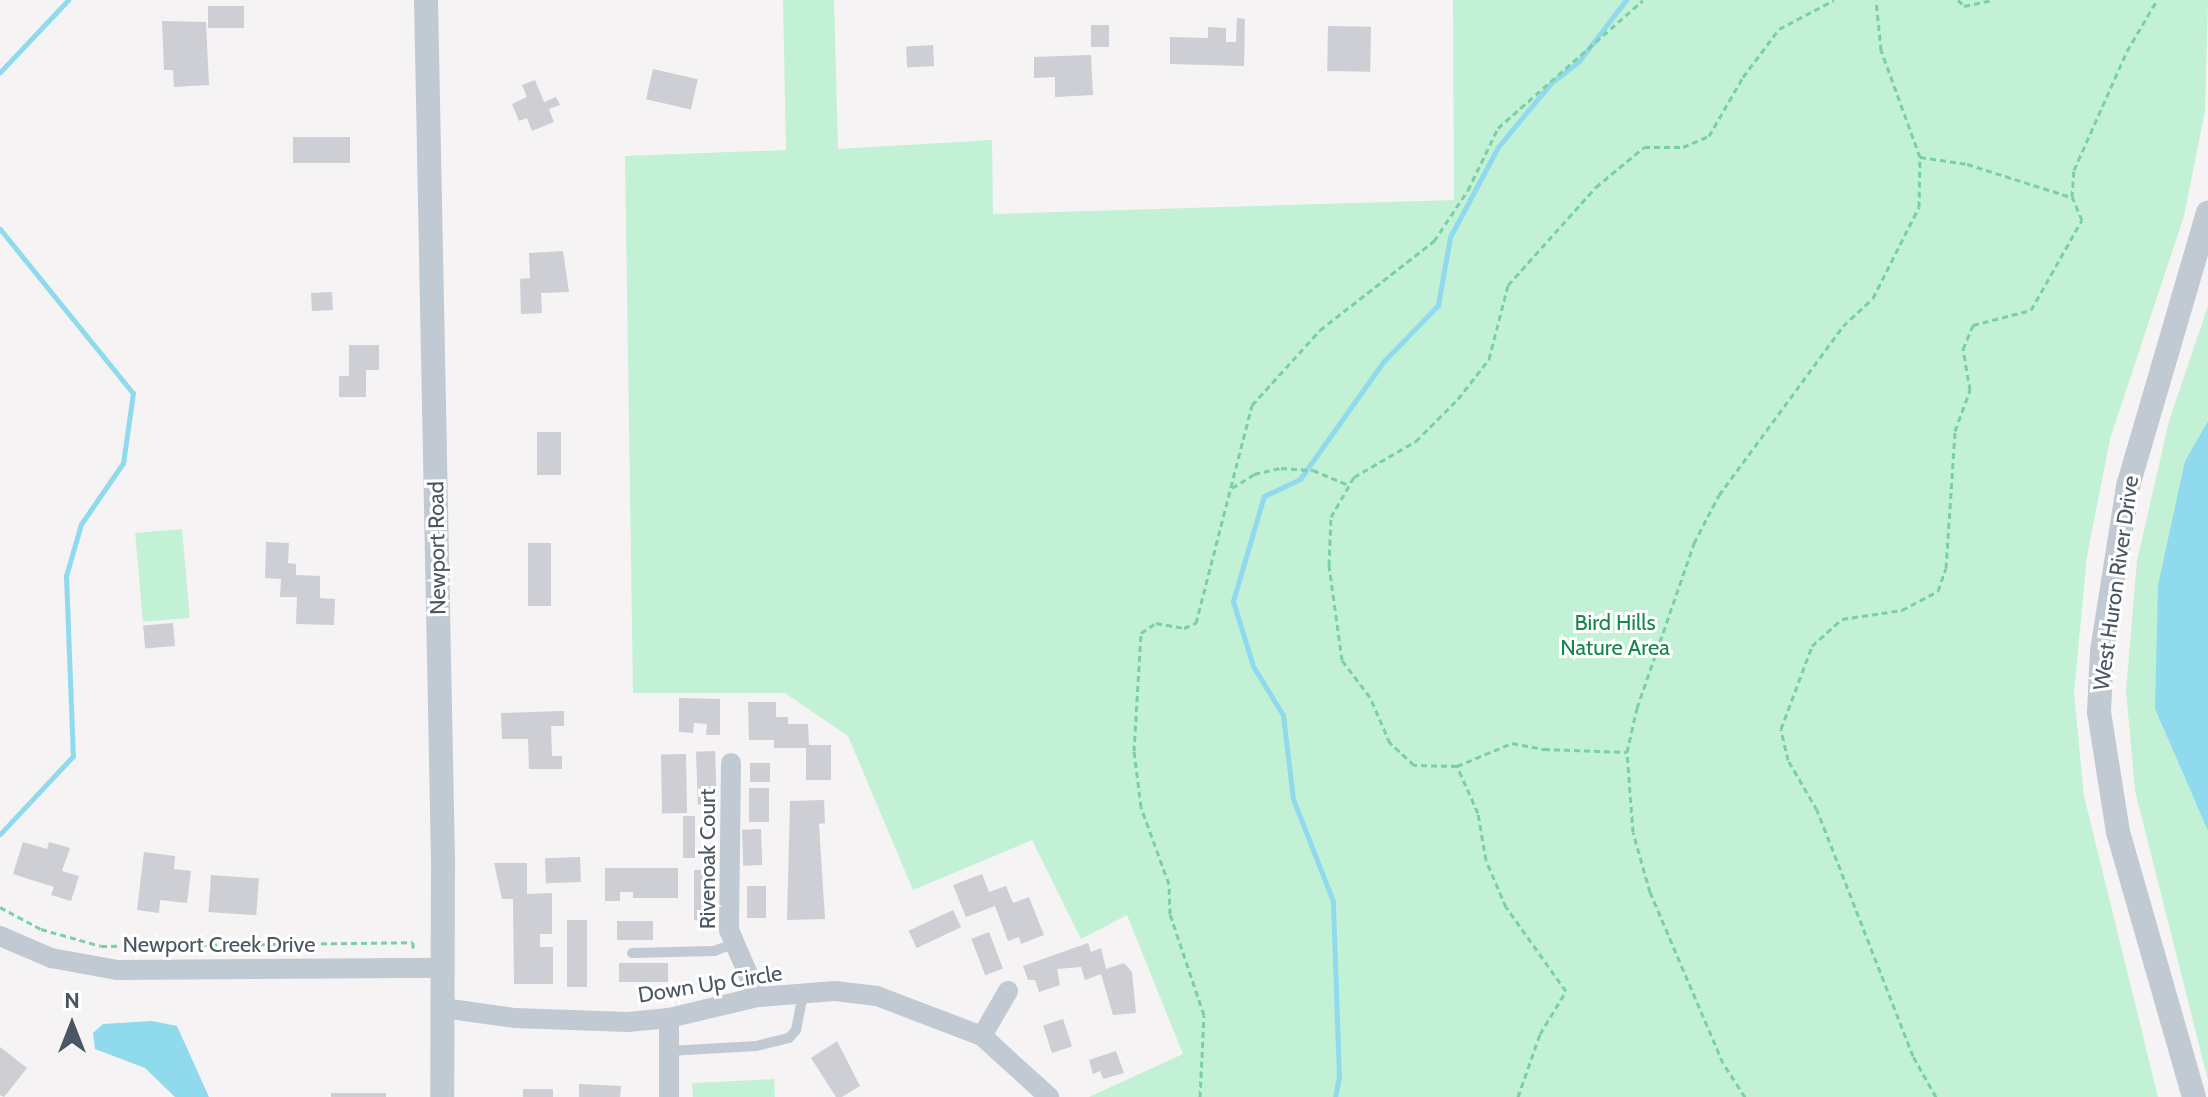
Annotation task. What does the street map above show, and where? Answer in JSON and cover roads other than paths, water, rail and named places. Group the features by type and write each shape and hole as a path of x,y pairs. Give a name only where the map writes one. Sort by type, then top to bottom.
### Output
{"street":[{"name":"Newport Road","path":"426,0 443,968 442,1097"},
{"name":"West Huron River Drive","path":"2194,1097 2118,832 2099,712 2102,651 2128,486 2208,212"},
{"name":"Rivenoak Court","path":"731,763 729,930 758,997"},
{"name":"Newport Creek Drive","path":"2,940 51,958 118,970 443,968"},
{"path":"982,1036 1008,991"},
{"name":"Down Up Circle","path":"443,1008 515,1018 669,1018 758,997 803,994 877,996 982,1036 1049,1097"},
{"path":"669,1018 669,1097"}],"lane":[{"path":"632,953 714,951 733,944"},
{"path":"669,1051 743,1048 789,1038 796,1030 803,994"}],"water":[{"path":"2208,421 2208,831 2155,709 2158,585 2185,461"},
{"path":"152,1021 177,1026 209,1097 175,1097 145,1068 95,1049 93,1033 103,1024"}],"waterway":[{"path":"0,72 68,0"},
{"path":"1335,1097 1339,1077 1333,901 1293,799 1283,715 1253,666 1233,601 1264,496 1300,479 1384,361 1438,305 1450,237 1498,147 1551,83 1579,61 1626,0"},
{"path":"0,229 133,393 123,463 81,524 66,576 73,756 0,834"}],"park label":[{"name":"Bird Hills Nature Area","path":"1615,634"}]}
